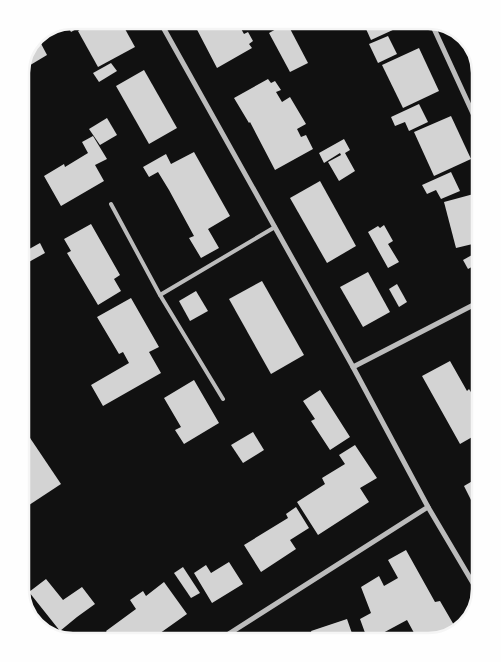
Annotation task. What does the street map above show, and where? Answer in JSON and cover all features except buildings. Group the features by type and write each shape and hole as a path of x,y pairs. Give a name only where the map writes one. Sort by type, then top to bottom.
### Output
{"street":[{"path":"165,29 353,367 428,508 472,581"},
{"path":"434,30 472,111"},
{"path":"353,367 472,306"},
{"path":"230,633 428,508"}],"lane":[{"path":"111,204 160,295 223,399"},
{"path":"160,295 275,227"}]}
